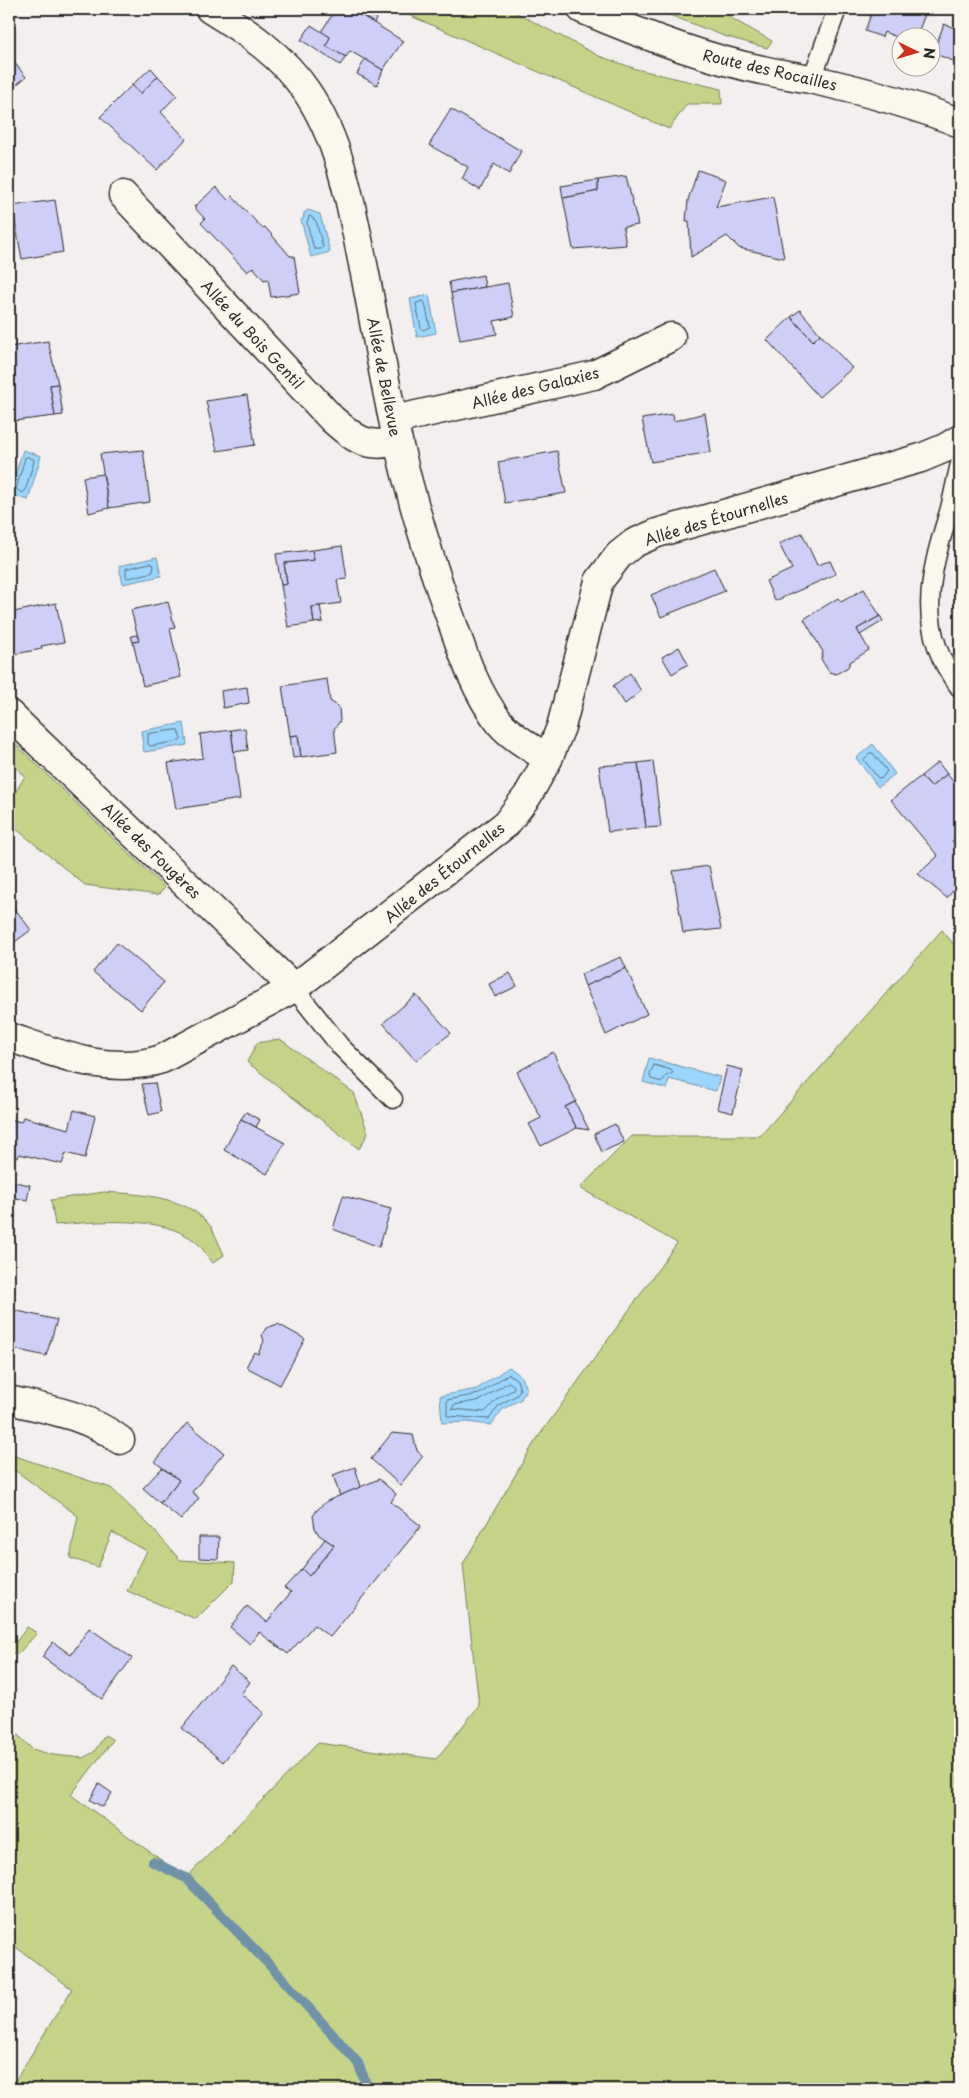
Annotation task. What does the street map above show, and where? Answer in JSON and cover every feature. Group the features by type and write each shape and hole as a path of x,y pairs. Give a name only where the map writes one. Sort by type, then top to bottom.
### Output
{"street":[{"name":"Allée de Bellevue","path":"210,9 236,24 271,51 306,91 324,123 336,151 350,199 396,430 436,581 464,656 491,710 507,729 548,759"},
{"name":"Route des Rocailles","path":"582,9 664,42 762,70 812,79 911,104 960,123"},
{"name":"Allée du Bois Gentil","path":"123,195 332,418 353,437 368,444 380,445 396,430"},
{"name":"Allée des Galaxies","path":"396,430 594,375 671,337"},
{"name":"Allée des Étournelles","path":"9,1037 65,1057 88,1062 119,1066 149,1063 162,1059 294,988 506,824 528,795 548,759 561,727 599,581 619,555 634,543 657,533 921,458 945,448 960,439"},
{"name":"Allée des Fougères","path":"9,714 294,988"},
{"path":"9,1400 76,1416 110,1432 120,1440"}],"lane":[{"path":"812,79 837,9"},
{"path":"960,464 933,566 930,612 937,650 944,665 960,688"},
{"path":"294,988 340,1046 393,1099"}],"green space":[{"path":"395,9 509,9 599,56 636,69 721,89 722,104 687,104 669,129"},
{"path":"654,9 731,9 729,17 772,41 767,48 724,36"},
{"path":"9,738 165,888 158,895 85,885 9,823 9,803 25,776 9,761"},
{"path":"942,930 960,952 960,2089 10,2089 72,1989 9,1942 9,1726 32,1749 53,1755 83,1758 94,1752 105,1735 113,1740 71,1795 186,1878 318,1743 436,1759 479,1706 463,1564 534,1443 677,1243 580,1188 632,1136 760,1136"},
{"path":"280,1039 354,1093 368,1133 359,1149 247,1062 257,1043"},
{"path":"104,1192 147,1196 177,1203 190,1209 202,1217 211,1227 224,1255 213,1263 196,1242 182,1233 165,1227 128,1222 90,1222 55,1225 51,1200"},
{"path":"9,1454 111,1488 153,1529 180,1560 235,1563 234,1581 196,1619 127,1591 147,1551 112,1532 98,1567 70,1558 78,1516 9,1466"},
{"path":"27,1627 37,1633 18,1654 9,1653 9,1642 16,1642"}],"water":[{"path":"308,210 320,214 330,252 311,257 301,220 304,213"},
{"path":"429,295 436,333 417,337 410,299"},
{"path":"23,450 41,456 28,500 9,494"},
{"path":"157,557 161,576 123,584 119,566"},
{"path":"184,723 187,745 144,752 141,731"},
{"path":"873,744 895,774 878,787 856,758"},
{"path":"649,1058 720,1077 716,1091 669,1079 667,1089 643,1082"},
{"path":"509,1367 521,1376 526,1389 521,1399 503,1409 491,1425 467,1422 442,1423 440,1396 477,1389"}],"building":[{"path":"336,9 351,9 403,41 383,70 350,51 346,57 326,46 330,37 321,32"},
{"path":"351,9 374,9 380,12 374,23"},
{"path":"873,9 890,14 892,9 927,9 920,28 892,28 892,35 884,32 882,37 865,31"},
{"path":"877,9 892,9 890,14"},
{"path":"944,24 960,30 960,57 958,63 942,57 942,29"},
{"path":"311,25 330,37 326,46 346,57 340,65 301,40"},
{"path":"9,56 26,77 9,91"},
{"path":"365,59 383,70 377,85 357,74"},
{"path":"151,68 158,76 140,94 132,85"},
{"path":"158,76 177,95 161,112 186,139 157,170 100,117 132,85 140,94"},
{"path":"451,109 521,151 509,174 494,164 480,190 462,179 468,167 429,145"},
{"path":"698,170 726,180 716,207 773,197 784,258 739,248 727,236 691,257 689,221 686,221 688,200"},
{"path":"626,176 638,225 623,227 626,245 573,249 563,198 598,191 598,180"},
{"path":"598,180 598,191 563,198 561,186"},
{"path":"216,187 228,200 232,196 262,228 265,227 290,256 294,256 300,293 271,297 268,279 264,280 253,267 247,272 201,223 205,219 194,207"},
{"path":"55,200 63,252 22,259 12,206"},
{"path":"483,275 485,287 451,293 449,282"},
{"path":"508,283 514,317 494,321 497,334 460,340 451,293"},
{"path":"800,310 820,334 813,341 791,317"},
{"path":"791,317 813,341 820,334 852,368 819,397 767,340"},
{"path":"48,341 58,384 50,385 55,416 14,421 9,390 9,347"},
{"path":"58,384 63,415 55,416 50,385"},
{"path":"247,395 255,445 217,451 206,401"},
{"path":"705,413 711,452 651,462 642,419 673,414 674,421"},
{"path":"143,450 150,502 109,508 100,454"},
{"path":"557,451 566,493 505,503 498,462"},
{"path":"103,474 109,508 89,513 83,477"},
{"path":"802,533 817,565 830,561 836,574 775,601 766,581 792,569 779,544"},
{"path":"342,546 347,579 337,580 341,603 312,607 314,623 288,627 281,585 287,584 284,563 314,560 312,550"},
{"path":"312,550 314,560 284,563 287,584 281,585 276,554"},
{"path":"714,568 725,591 661,617 651,595"},
{"path":"864,589 880,616 857,629 869,650 836,674 829,672 821,659 823,652 804,619 838,598 841,602"},
{"path":"168,602 175,628 170,629 181,677 143,686 133,642 139,641 131,610"},
{"path":"56,603 64,642 41,646 42,649 9,655 9,613"},
{"path":"320,606 323,622 314,623 312,607"},
{"path":"880,616 883,621 860,635 857,629"},
{"path":"137,635 139,641 133,642 131,636"},
{"path":"679,647 688,664 672,674 662,657"},
{"path":"630,673 641,691 625,704 613,686"},
{"path":"327,679 330,701 339,707 340,721 334,729 337,752 301,757 298,735 290,736 282,686"},
{"path":"247,687 249,703 223,708 221,691"},
{"path":"245,728 248,750 234,752 231,730"},
{"path":"231,730 240,799 176,809 168,763 203,758 200,734"},
{"path":"298,735 301,757 293,758 290,736"},
{"path":"653,761 661,827 646,828 638,763"},
{"path":"938,762 947,774 931,787 921,776"},
{"path":"638,763 646,828 608,832 599,766"},
{"path":"947,774 960,790 960,835 952,841 960,849 960,882 947,898 918,874 938,856 891,800 921,776 931,787"},
{"path":"709,866 721,929 683,933 673,871"},
{"path":"12,905 31,930 9,946 9,907"},
{"path":"117,943 164,982 141,1010 93,972"},
{"path":"621,957 626,968 585,986 581,974"},
{"path":"626,968 647,1014 606,1035 585,986"},
{"path":"510,973 517,986 495,997 489,984"},
{"path":"416,995 451,1033 416,1061 383,1023"},
{"path":"553,1052 576,1101 565,1107 577,1128 541,1146 529,1124 541,1118 517,1072"},
{"path":"727,1066 743,1070 733,1113 717,1109"},
{"path":"155,1083 161,1112 149,1115 142,1084"},
{"path":"575,1102 589,1130 577,1128 565,1107"},
{"path":"74,1110 95,1116 85,1158 66,1153 62,1164 19,1154 18,1158 9,1156 9,1119 21,1122 23,1117 69,1129"},
{"path":"246,1112 260,1120 256,1127 241,1119"},
{"path":"241,1119 285,1143 267,1174 224,1150"},
{"path":"615,1124 624,1142 602,1152 594,1134"},
{"path":"9,1181 30,1185 27,1200 9,1197"},
{"path":"343,1196 391,1209 379,1247 333,1229"},
{"path":"9,1309 57,1320 46,1356 9,1348"},
{"path":"278,1324 305,1339 280,1385 246,1367 254,1352 258,1354 264,1341 262,1335 266,1328"},
{"path":"187,1423 224,1453 192,1492 199,1498 181,1520 160,1503 179,1480 155,1462"},
{"path":"392,1433 413,1435 417,1451 423,1456 400,1485 371,1459"},
{"path":"355,1467 361,1487 340,1496 333,1475"},
{"path":"162,1468 179,1480 160,1503 143,1488"},
{"path":"379,1479 396,1494 391,1502 421,1526 330,1637 314,1625 288,1654 259,1632 250,1644 230,1627 247,1606 267,1622 291,1592 284,1588 302,1569 309,1576 334,1545 319,1535 315,1528 313,1516 317,1510 327,1501"},
{"path":"199,1537 219,1537 218,1559 199,1558"},
{"path":"325,1539 334,1545 309,1576 302,1569"},
{"path":"89,1628 132,1658 102,1699 42,1657 53,1642 71,1655"},
{"path":"231,1666 250,1682 241,1694 264,1713 223,1762 182,1728"},
{"path":"99,1784 112,1793 103,1807 90,1800"}],"waterway":[{"path":"153,1862 186,1878 281,1977 358,2063 365,2081 365,2089"}]}
